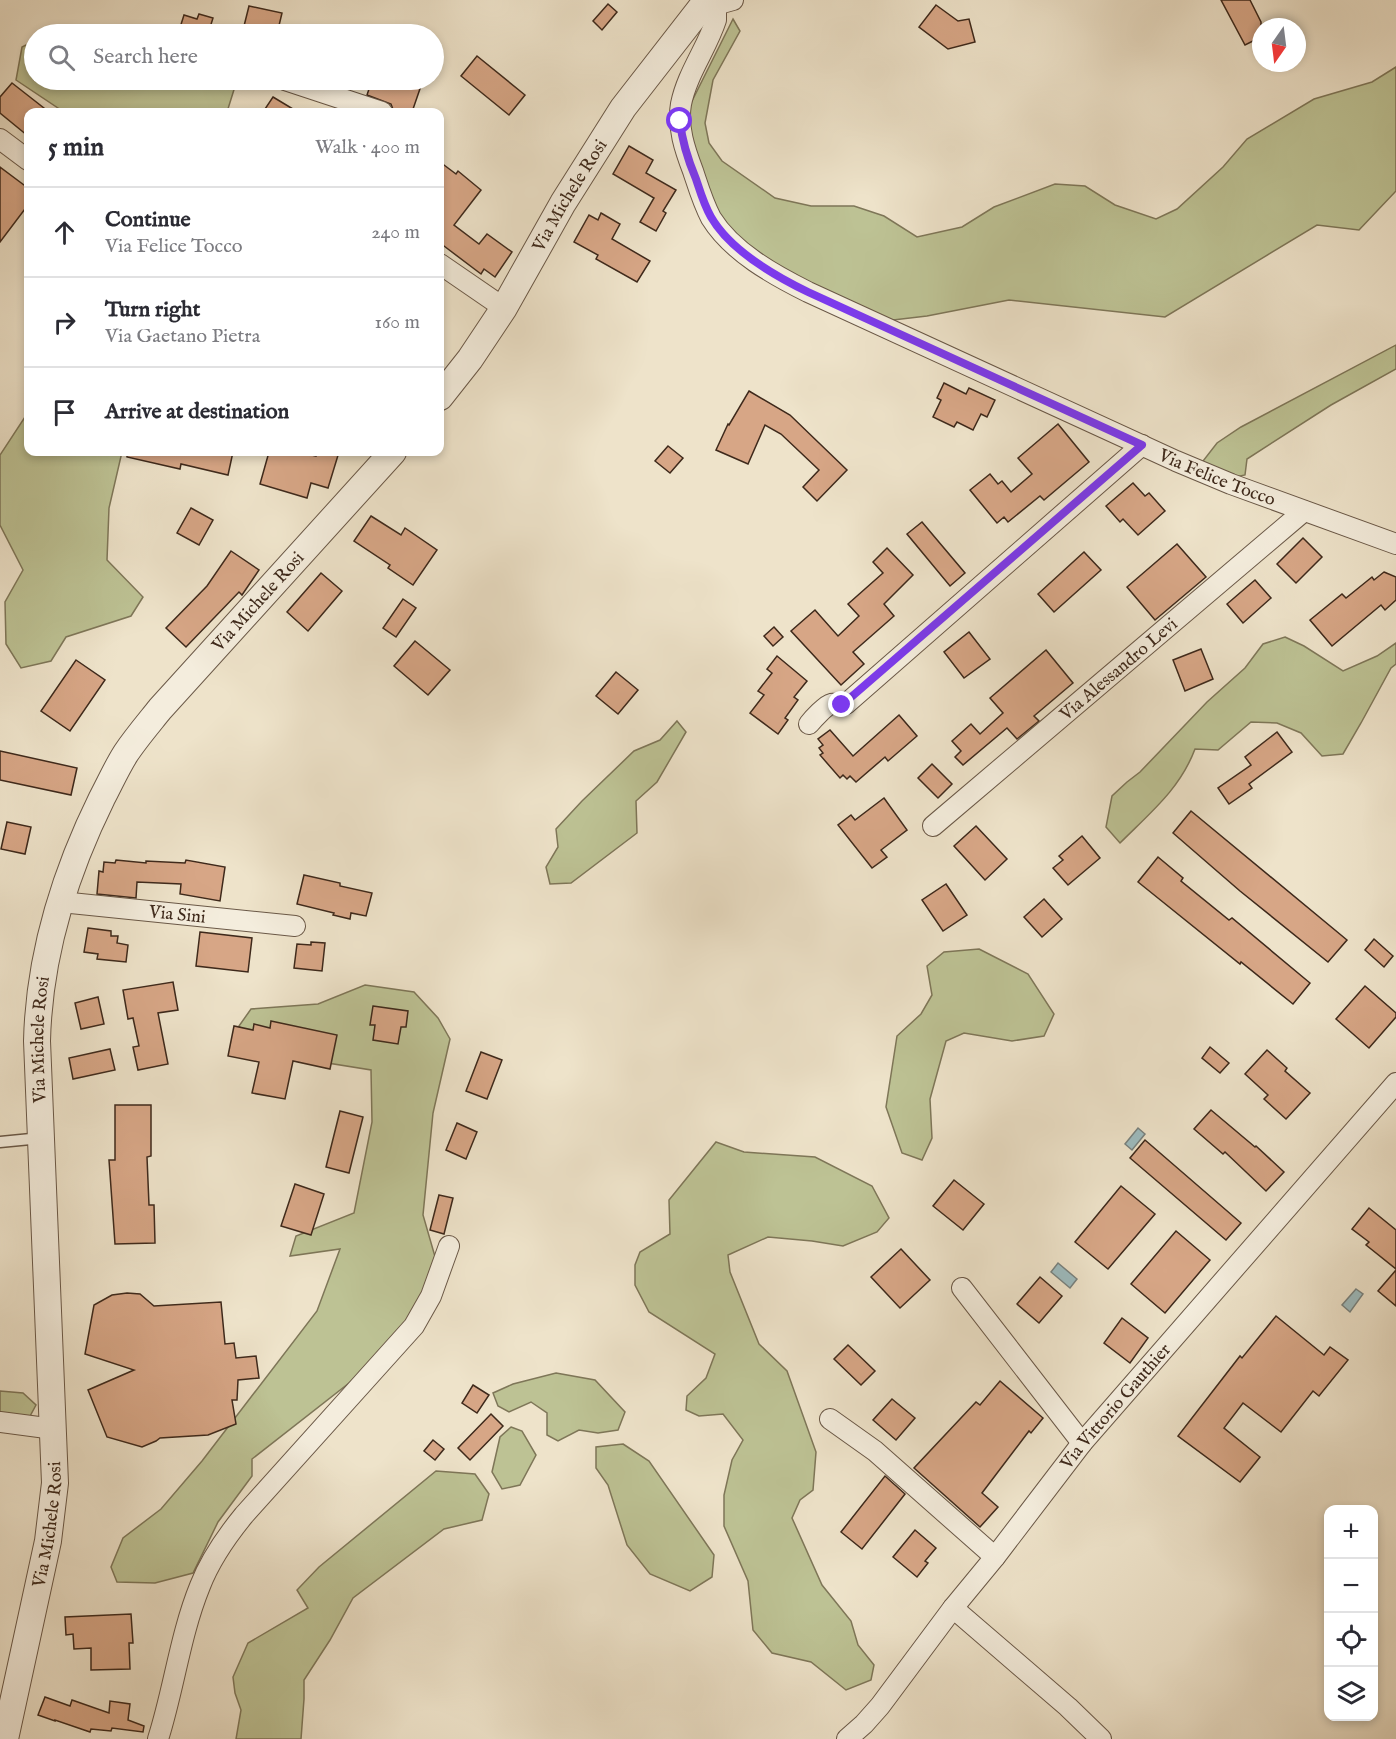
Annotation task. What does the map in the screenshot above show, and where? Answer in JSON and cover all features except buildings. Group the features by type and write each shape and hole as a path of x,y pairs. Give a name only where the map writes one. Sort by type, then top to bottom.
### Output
{"street":[{"name":"Via Michele Rosi","path":"444,392 470,359 504,308 563,202 623,108 717,1"},
{"name":"Via Felice Tocco","path":"717,1 716,20 685,90 680,121 686,154 715,223 727,237 760,265 796,286 1142,445 1231,484 1396,544"},
{"path":"315,90 370,108"},
{"path":"0,139 24,157"},
{"path":"444,267 504,308"},
{"path":"809,724 829,705 846,704 1142,445"},
{"name":"Via Michele Rosi","path":"5,1739 8,1683 48,1541 55,1483 37,1041 44,974 61,902 73,864 93,817 121,762 135,741 160,709 389,456"},
{"name":"Via Alessandro Levi","path":"933,826 1304,511"},
{"name":"Via Sini","path":"61,902 295,926"},
{"name":"Via Vittorio Gauthier","path":"846,1739 880,1706 953,1608 1082,1443 1396,1083"},
{"path":"158,1739 193,1605 200,1585 219,1548 244,1515 414,1326 431,1296 449,1246"},
{"path":"962,1288 1082,1443"},
{"path":"830,1419 875,1451 995,1557"},
{"path":"0,1422 54,1429"},
{"path":"953,1608 1068,1707 1101,1739"}],"lane":[{"path":"0,1143 42,1138"}],"green space":[{"path":"733,19 740,31 713,80 705,123 709,143 722,161 775,198 811,206 854,206 884,216 917,237 962,227 994,207 1055,184 1085,186 1115,205 1156,219 1177,209 1223,167 1247,139 1314,99 1372,82 1396,67 1396,191 1359,230 1317,225 1165,317 1009,300 927,316 893,320 876,318 770,269 716,220 686,133 688,109"},
{"path":"24,46 24,85 16,80"},
{"path":"31,90 234,90 228,108 58,108"},
{"path":"1396,345 1396,369 1331,405 1247,459 1245,475 1226,479 1203,461 1217,443 1241,427"},
{"path":"24,419 24,456 121,456 109,508 107,560 143,597 131,616 66,637 51,661 21,668 6,644 5,602 23,570 0,525 0,455"},
{"path":"1285,637 1304,646 1343,671 1377,656 1396,643 1396,664 1391,668 1343,754 1322,756 1301,733 1277,723 1251,722 1218,750 1195,749 1173,788 1120,843 1106,827 1112,796 1140,772 1207,702 1245,668 1263,644"},
{"path":"677,721 686,732 657,782 636,801 637,833 571,883 550,884 546,867 558,847 556,829 634,751 660,740"},
{"path":"979,949 1028,974 1054,1014 1044,1036 1012,1041 964,1033 946,1041 930,1099 932,1138 922,1160 902,1153 886,1107 897,1036 921,1014 932,995 927,966 944,952"},
{"path":"365,985 414,992 438,1018 450,1039 433,1113 423,1215 436,1260 424,1303 367,1369 252,1459 252,1476 218,1522 193,1573 155,1583 117,1582 111,1567 123,1538 161,1509 202,1461 317,1311 340,1249 290,1256 296,1236 354,1213 372,1122 371,1070 259,1052 239,1026 251,1009 318,1004"},
{"path":"716,1142 744,1152 815,1157 872,1186 889,1218 877,1232 843,1246 768,1237 728,1255 730,1272 759,1344 787,1371 816,1452 813,1490 800,1500 792,1518 822,1585 851,1621 858,1645 874,1665 871,1680 846,1690 811,1662 772,1653 753,1630 748,1581 724,1526 724,1495 732,1460 743,1440 723,1414 699,1416 686,1410 687,1396 706,1378 715,1354 649,1312 635,1285 635,1265 640,1252 670,1234 669,1200"},
{"path":"556,1373 595,1380 625,1412 618,1430 598,1433 579,1430 558,1441 547,1435 547,1413 531,1402 509,1412 498,1406 493,1393 513,1384"},
{"path":"0,1391 23,1393 36,1405 29,1418 0,1417"},
{"path":"511,1427 522,1431 536,1455 520,1485 502,1489 492,1472 500,1437"},
{"path":"623,1444 649,1461 714,1555 712,1577 690,1591 650,1574 627,1545 608,1485 596,1468 596,1447"},
{"path":"436,1471 475,1474 489,1494 482,1520 444,1529 353,1598 330,1640 304,1680 301,1739 236,1739 241,1710 235,1693 233,1677 248,1643 308,1608 297,1590 319,1567"}],"water":[{"path":"1138,1128 1145,1134 1132,1150 1125,1144"},
{"path":"1058,1263 1077,1279 1070,1288 1051,1272"},
{"path":"1356,1289 1363,1294 1350,1312 1342,1305"}],"route":[{"path":"680,121 686,154 712,218 731,242 760,265 808,292 1142,445 846,704 842,705"}]}
